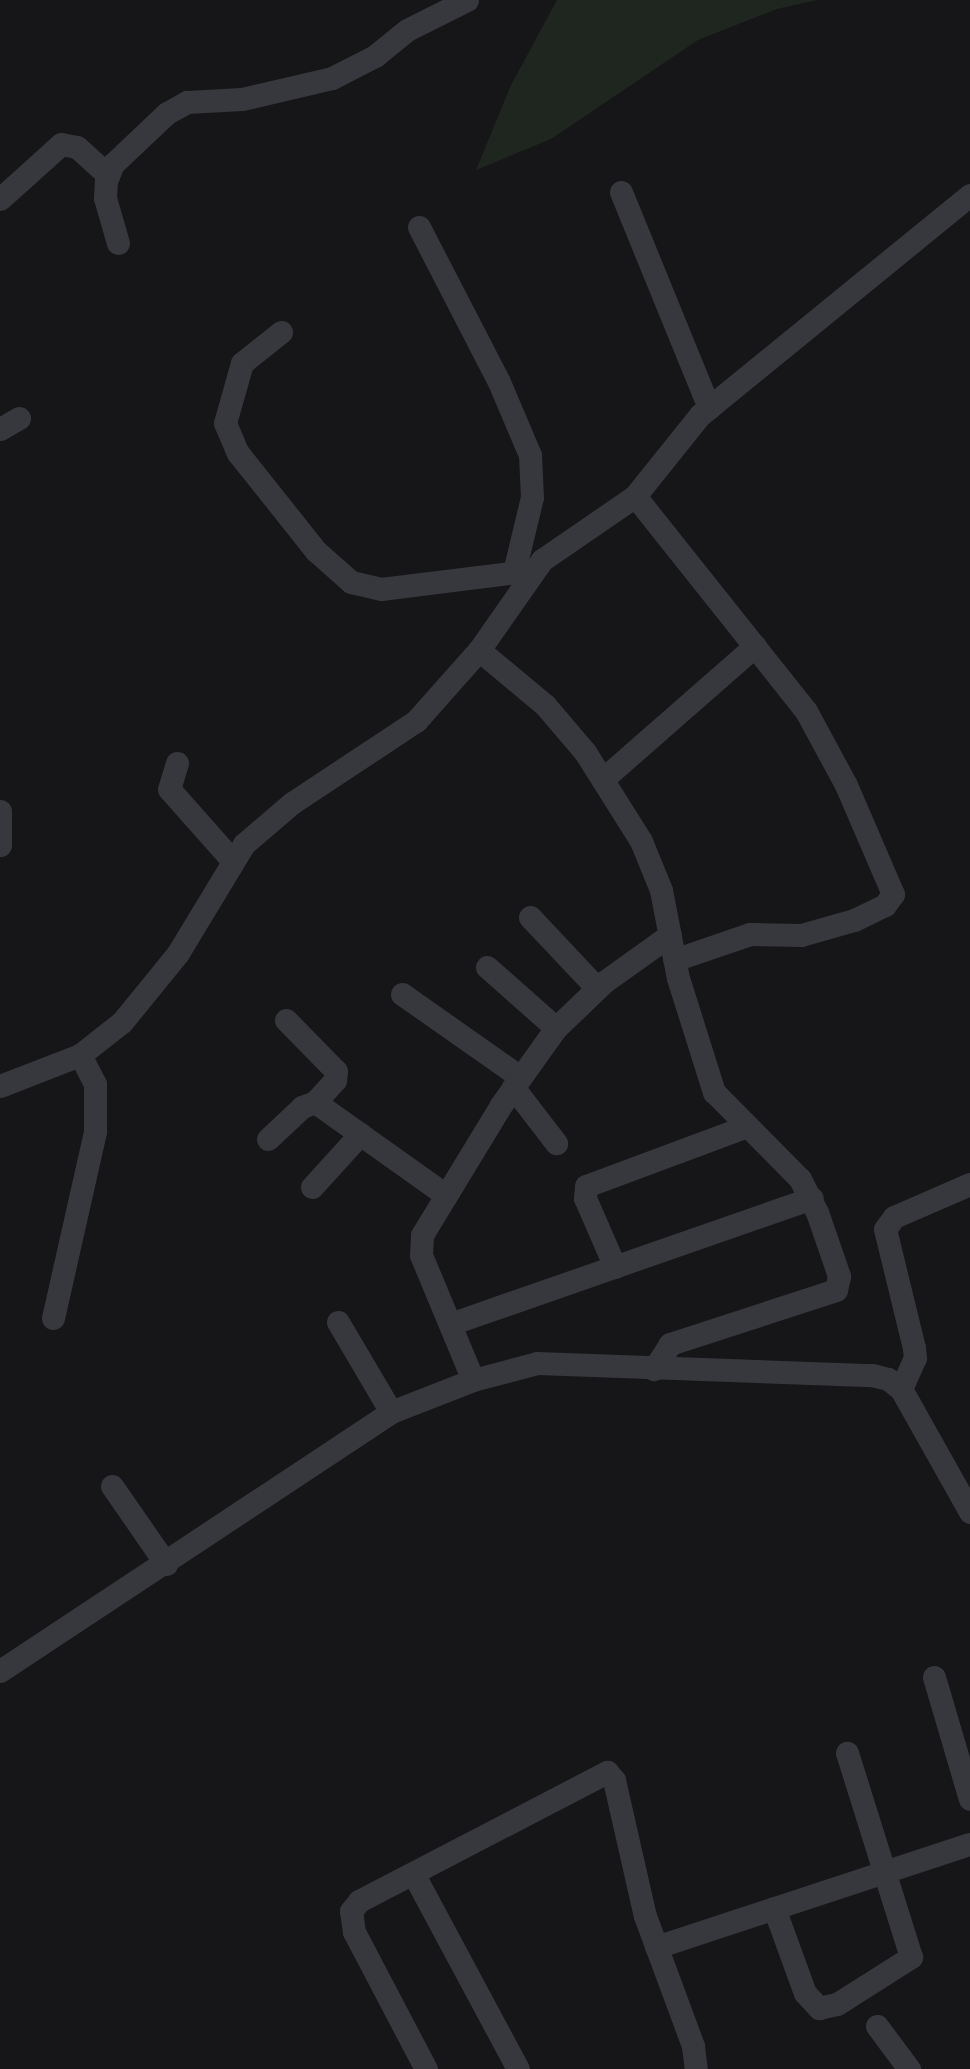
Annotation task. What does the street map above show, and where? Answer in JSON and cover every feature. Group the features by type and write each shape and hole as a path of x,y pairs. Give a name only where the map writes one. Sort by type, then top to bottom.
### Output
{"street":[{"path":"118,243 105,198 108,175 134,142 179,105 242,99 332,78 436,6 467,0"},
{"path":"0,199 61,144 77,147 108,175"},
{"path":"621,192 709,408"},
{"path":"281,332 242,363 232,387 225,423 238,453 316,551 351,582 380,589 524,571 635,496 653,478 687,427 970,195"},
{"path":"0,1086 80,1055 122,1022 178,953 232,860 292,803 416,721 479,650 524,571 532,497 530,455 499,382 419,227"},
{"path":"635,496 755,646 821,737 893,894 886,905 854,920 801,934 750,934 674,960"},
{"path":"603,779 755,646"},
{"path":"479,650 545,705 603,779 656,872 674,960 706,1074 714,1092 800,1180 812,1198 839,1287 680,1339 663,1351 654,1369"},
{"path":"177,763 168,782 173,796 232,860"},
{"path":"0,811 0,845"},
{"path":"530,917 597,988"},
{"path":"473,1380 419,1247 446,1195 517,1082 556,1028 597,988 670,935"},
{"path":"487,967 556,1028"},
{"path":"402,994 517,1082 556,1143"},
{"path":"268,1139 302,1107 315,1102 335,1080 336,1072 286,1020"},
{"path":"52,1318 95,1131 95,1084 80,1055"},
{"path":"315,1102 446,1195"},
{"path":"615,1267 585,1198 586,1186 747,1126"},
{"path":"312,1187 360,1134"},
{"path":"901,1389 915,1358 885,1229 894,1217 970,1184"},
{"path":"450,1324 812,1198"},
{"path":"338,1322 391,1412"},
{"path":"0,1671 166,1564 391,1412 473,1380 550,1362 654,1369 872,1375 901,1389 970,1512"},
{"path":"112,1486 166,1564"},
{"path":"934,1678 970,1799"},
{"path":"774,1908 811,2003 827,2008 911,1957 847,1753"},
{"path":"426,2069 350,1923 359,1901 414,1875 607,1772 614,1780 633,1872 656,1947 693,2046 696,2069"},
{"path":"656,1947 970,1844"},
{"path":"414,1875 518,2069"},
{"path":"877,2026 909,2069"}],"shaded area":[{"path":"557,0 817,0 777,9 698,40 551,139 476,170 511,85"}]}
